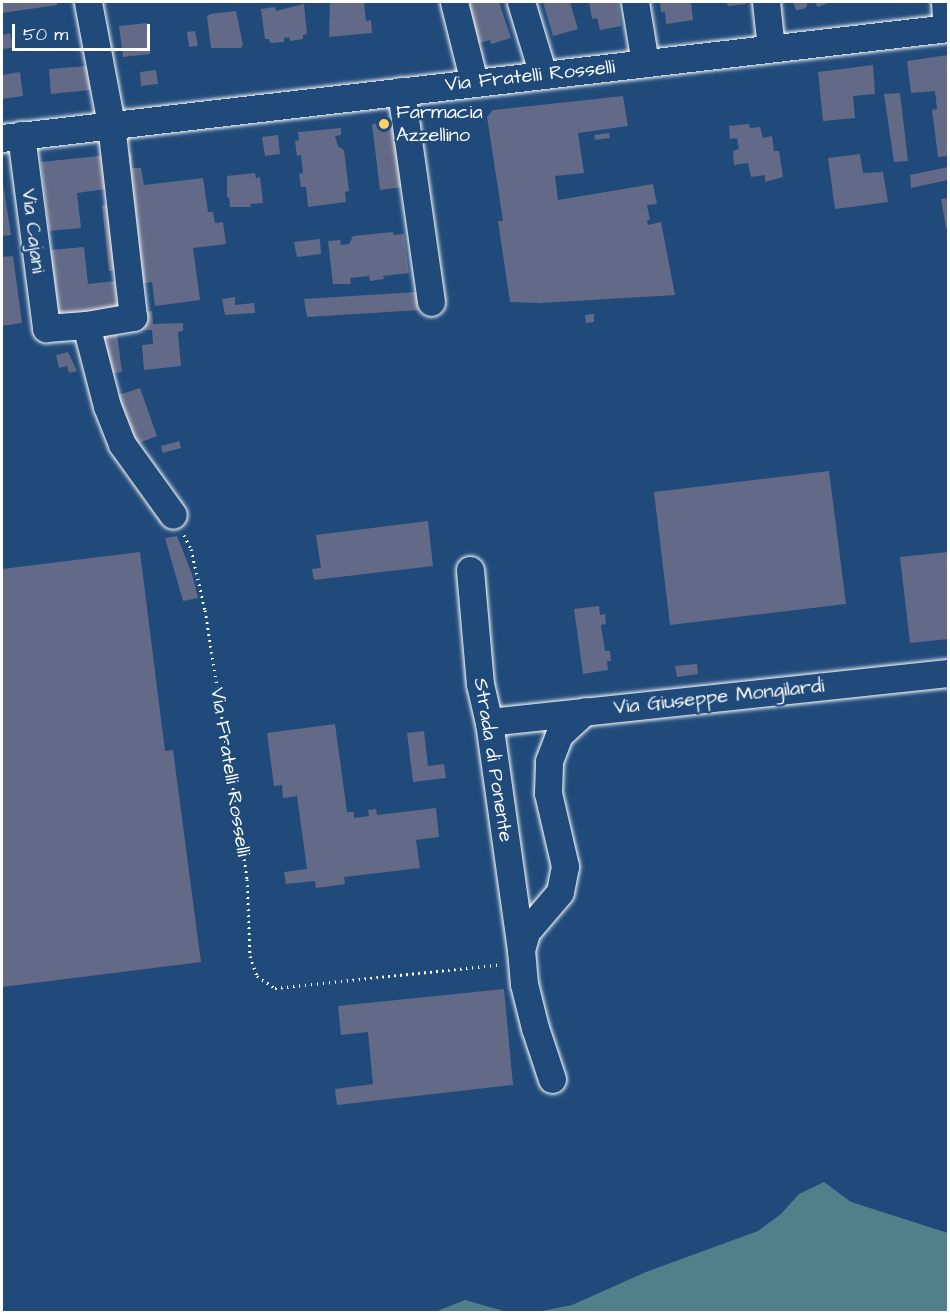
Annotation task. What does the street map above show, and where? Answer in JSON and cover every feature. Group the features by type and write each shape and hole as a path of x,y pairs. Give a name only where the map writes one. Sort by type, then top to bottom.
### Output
{"street":[{"path":"88,2 111,124 133,317 86,326 107,406 122,444 173,515"},
{"path":"454,2 474,82"},
{"path":"521,2 543,75"},
{"path":"635,2 645,63"},
{"path":"766,2 771,48"},
{"name":"Via Fratelli Rosselli","path":"11,136 771,48 947,19"},
{"path":"401,91 431,302"},
{"name":"Via Cajani","path":"11,136 46,328 86,326"},
{"name":"Strada di Ponente","path":"471,570 480,684 489,722 522,956 535,1028 552,1079"},
{"name":"Via Giuseppe Mongilardi","path":"489,722 948,673"},
{"path":"522,956 526,932 560,892 565,866 548,793 549,761 559,735 585,711"}],"path":[{"name":"Via Fratelli Rosselli","path":"173,515 191,549 205,610 247,879 250,956 257,976 275,988 522,956"}],"green space":[{"path":"824,1182 851,1202 948,1233 948,1312 537,1312 572,1305 646,1272 758,1231 781,1214 799,1194"},
{"path":"465,1300 507,1312 435,1312"}],"building":[{"path":"2,2 57,2 57,5 2,13"},
{"path":"330,2 364,2 366,21 371,20 372,33 329,37"},
{"path":"467,2 499,2 511,38 491,44 490,40 479,43"},
{"path":"543,2 570,2 578,29 553,36"},
{"path":"589,2 618,2 621,26 600,30 597,18 592,19"},
{"path":"660,2 691,2 693,20 666,24 665,12 661,12"},
{"path":"726,2 746,2 746,4 728,6"},
{"path":"793,2 807,2 807,6 796,10"},
{"path":"814,2 828,2 828,3 818,7"},
{"path":"304,4 307,34 303,35 303,39 290,41 289,37 284,38 284,42 270,43 269,39 265,39 261,9 275,7 276,11"},
{"path":"236,11 243,45 241,48 211,48 207,17 210,14"},
{"path":"147,23 150,54 123,57 119,26"},
{"path":"195,31 198,46 189,47 187,32"},
{"path":"10,33 13,48 2,49 2,35"},
{"path":"948,55 948,156 938,157 932,110 937,109 935,91 911,93 907,61"},
{"path":"873,65 875,94 853,96 855,118 823,121 818,72"},
{"path":"88,66 90,90 51,94 49,69"},
{"path":"156,70 158,84 141,86 140,72"},
{"path":"20,72 23,96 2,99 2,75"},
{"path":"900,93 908,161 894,162 884,94"},
{"path":"623,96 628,126 578,133 584,173 555,176 558,200 653,184 657,204 647,205 650,220 647,220 648,225 661,222 675,295 541,303 510,302 498,221 503,221 487,117 493,110"},
{"path":"393,122 402,187 380,190 372,124"},
{"path":"749,124 750,128 760,127 763,138 772,136 774,151 779,151 783,177 765,182 765,175 751,177 748,163 734,165 733,151 739,149 737,138 730,139 729,126"},
{"path":"341,128 341,135 335,136 338,146 344,150 349,191 345,192 346,202 308,207 306,187 301,187 299,174 303,173 301,155 297,156 295,141 299,140 298,132"},
{"path":"609,133 610,138 595,140 594,135"},
{"path":"278,135 280,154 265,156 262,137"},
{"path":"131,153 132,168 141,168 144,185 203,178 208,212 213,212 215,223 223,222 226,244 193,248 200,300 155,306 152,282 137,284 124,154"},
{"path":"860,154 863,173 883,172 888,202 835,209 828,158"},
{"path":"108,155 112,188 77,193 81,228 49,231 41,162"},
{"path":"948,167 948,180 911,188 910,175"},
{"path":"255,173 256,178 260,177 263,203 250,204 251,207 230,207 229,197 227,198 227,176"},
{"path":"2,177 11,235 2,236"},
{"path":"948,198 948,228 946,228 941,199"},
{"path":"115,204 123,270 109,271 102,205"},
{"path":"393,232 394,235 404,234 409,273 383,276 384,279 370,281 369,276 350,278 351,284 333,284 328,241 340,240 341,245 349,244 353,236"},
{"path":"320,239 321,254 297,257 294,242"},
{"path":"84,247 88,284 115,281 119,312 59,318 51,250"},
{"path":"13,256 22,323 2,326 2,257"},
{"path":"417,292 420,310 307,317 304,299"},
{"path":"235,297 235,305 254,303 255,313 225,315 222,299"},
{"path":"152,311 153,324 183,323 183,331 178,332 181,366 144,370 142,345 153,344 152,330 140,330 140,313"},
{"path":"594,314 594,322 586,323 585,315"},
{"path":"117,334 122,372 106,374 101,336"},
{"path":"68,352 77,371 69,373 67,366 59,368 56,355"},
{"path":"140,388 157,436 129,447 112,397"},
{"path":"179,441 181,448 163,453 161,446"},
{"path":"829,471 846,604 670,625 654,492"},
{"path":"428,521 433,566 314,580 312,569 321,568 316,535"},
{"path":"177,536 192,574 198,598 183,601 165,538"},
{"path":"140,552 165,751 173,750 201,962 2,987 2,569"},
{"path":"948,552 948,639 910,643 900,557"},
{"path":"599,606 600,615 605,614 606,624 601,625 605,651 610,651 611,661 607,661 608,670 583,674 574,609"},
{"path":"697,664 698,674 677,677 675,666"},
{"path":"335,724 347,812 354,812 354,818 369,816 368,810 376,809 377,815 436,808 439,837 416,840 420,868 344,877 345,884 316,888 315,881 286,884 284,872 307,869 297,796 283,798 282,785 274,786 267,733"},
{"path":"424,731 428,766 444,764 446,778 413,782 407,733"},
{"path":"504,989 513,1085 337,1105 335,1089 373,1084 368,1032 341,1035 338,1006"}],"place":[{"name":"Farmacia Azzellino","path":"384,124"}]}
